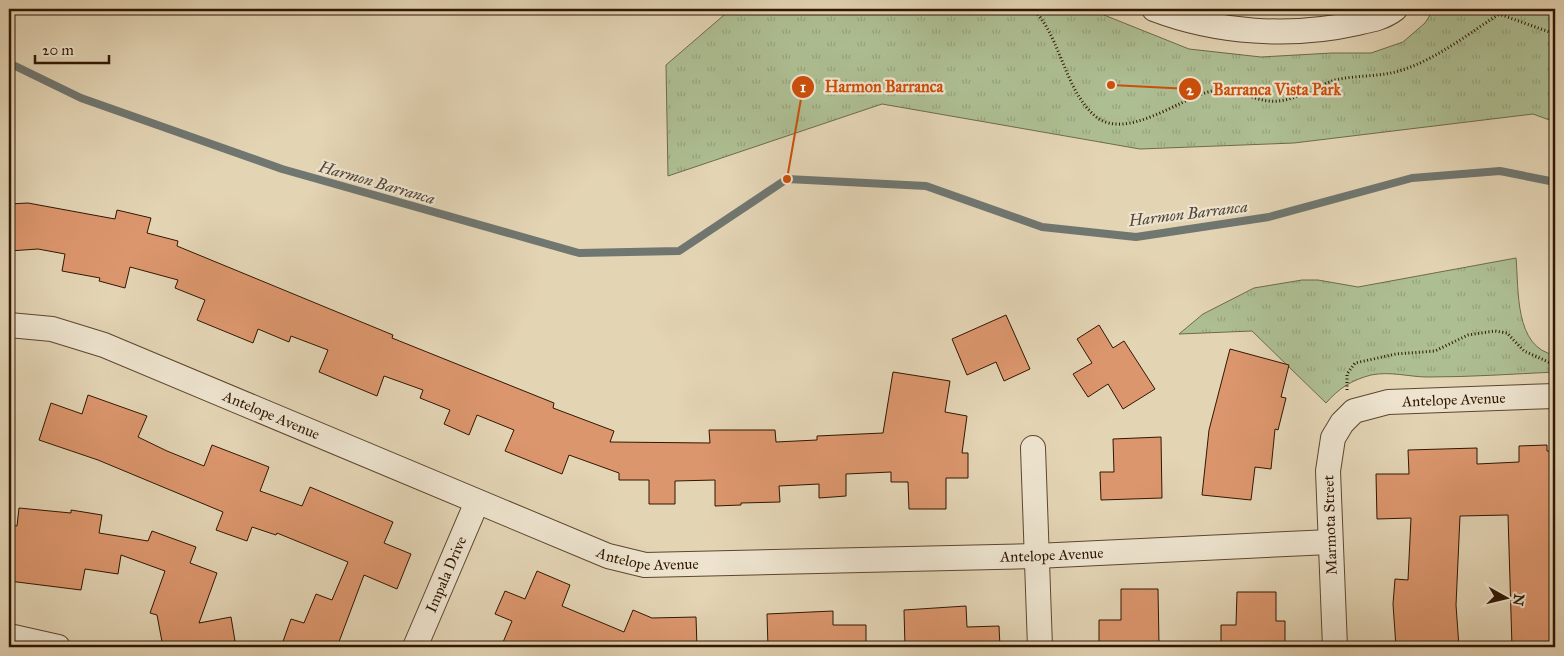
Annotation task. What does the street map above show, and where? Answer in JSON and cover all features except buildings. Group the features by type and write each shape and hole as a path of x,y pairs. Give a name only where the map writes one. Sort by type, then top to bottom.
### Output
{"street":[{"path":"1154,9 1173,16 1247,30 1290,32 1332,28 1385,16 1395,9"},
{"name":"Antelope Avenue","path":"9,326 52,329 104,345 608,556 644,565 671,566 1036,556 1330,542"},
{"name":"Antelope Avenue","path":"1354,411 1388,402 1555,396"},
{"name":"Marmota Street","path":"1335,647 1328,471 1334,438 1342,422 1354,411"},
{"path":"1034,448 1040,647"},
{"name":"Impala Drive","path":"416,647 477,502"},
{"path":"9,636 58,647"}],"path":[{"path":"1033,9 1075,89 1096,117 1111,123 1132,124 1212,91 1227,90 1268,102 1280,101 1335,80 1397,71 1433,56 1501,13"},
{"path":"1485,9 1501,13 1555,34"},
{"path":"1498,9 1501,13"},
{"path":"1354,411 1346,385 1346,374 1355,363 1396,354 1435,352 1468,334 1495,331 1507,334 1524,351 1555,365"}],"green space":[{"path":"731,9 1089,9 1189,49 1261,57 1371,53 1403,42 1425,23 1434,9 1555,9 1555,122 1533,114 1294,143 1140,149 882,104 668,176 666,65"},
{"path":"1516,258 1521,316 1525,329 1532,341 1542,350 1555,355 1555,372 1444,377 1378,374 1352,382 1326,403 1252,331 1179,334 1203,314 1254,288 1302,280 1318,280 1358,287"}],"waterway":[{"name":"Harmon Barranca","path":"9,63 81,98 282,169 579,253 679,251 787,179 926,186 1042,227 1136,237 1269,217 1412,178 1500,171 1555,182"}],"place":[{"name":"Barranca Vista Park","path":"1111,85"},
{"name":"Harmon Barranca","path":"787,179"}]}
